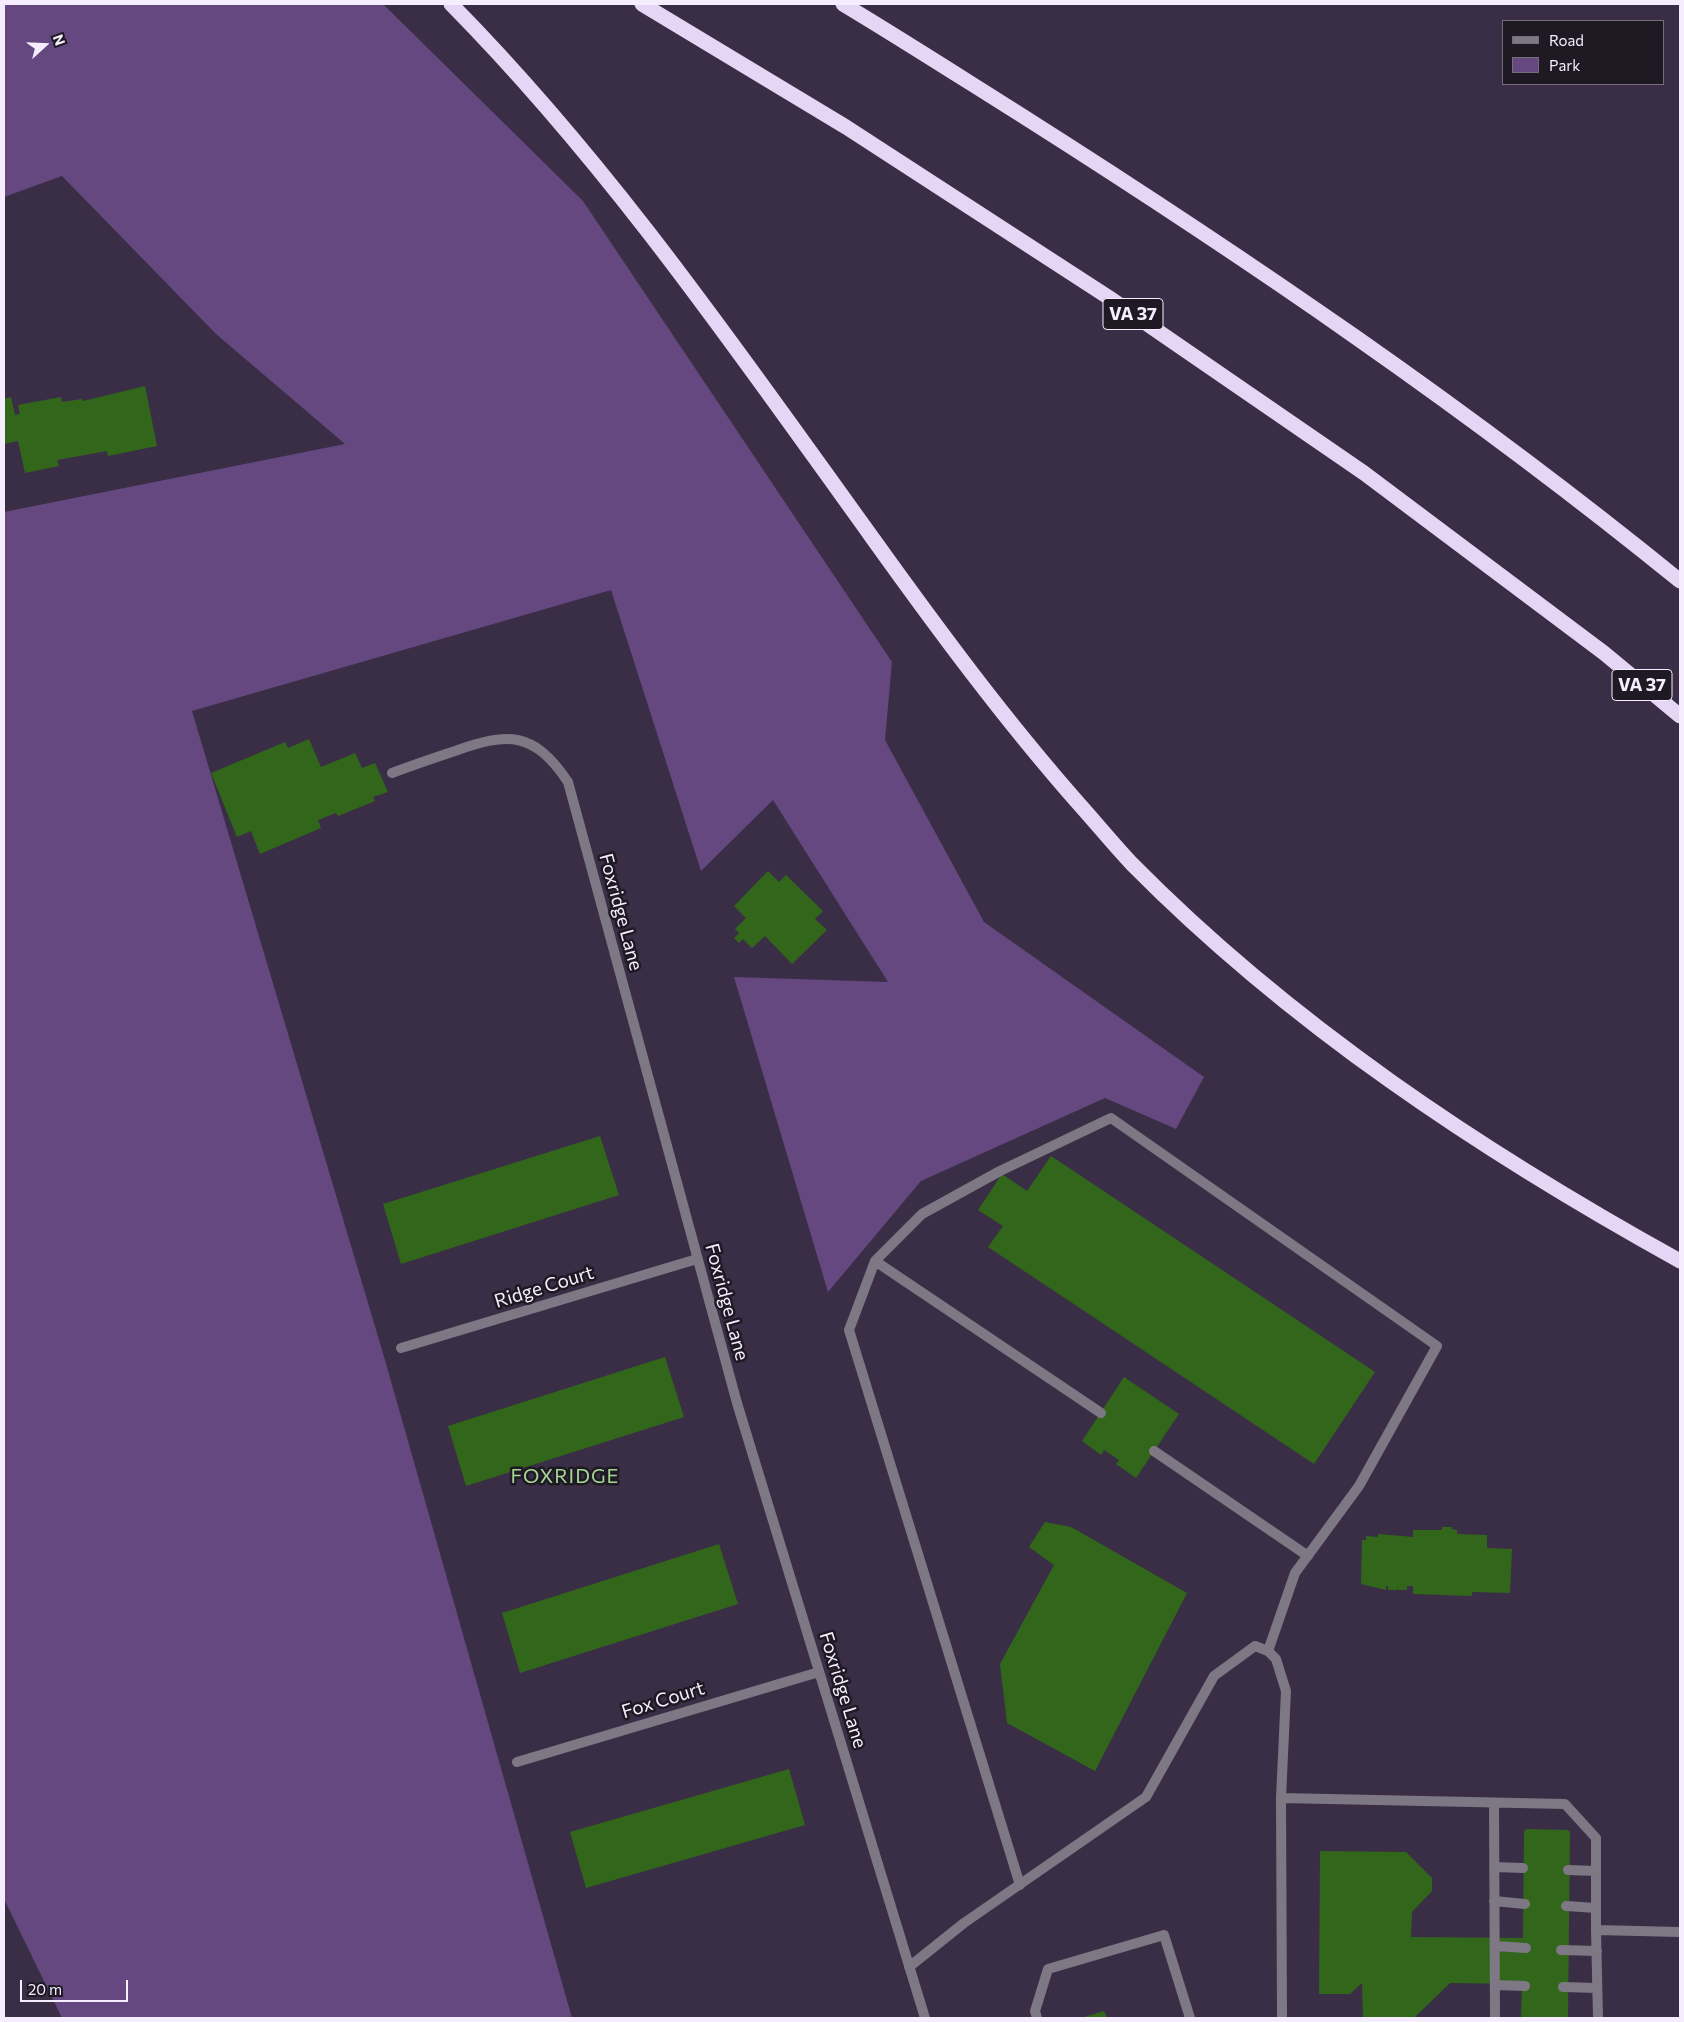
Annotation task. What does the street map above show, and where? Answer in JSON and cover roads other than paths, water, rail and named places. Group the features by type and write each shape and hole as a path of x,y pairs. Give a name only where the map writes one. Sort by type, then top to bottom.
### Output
{"highway":[{"path":"451,4 507,63 614,187 706,307 971,674 1043,763 1130,862 1218,946 1402,1090 1502,1156 1680,1261"},
{"name":"VA 37","path":"642,4 846,127 1108,297 1364,473 1604,653 1680,716"},
{"path":"844,4 1123,180 1330,318 1604,519 1680,581"}],"street":[{"name":"Foxridge Lane","path":"392,773 489,739 515,739 538,748 554,760 568,782 737,1403 925,2018"},
{"path":"1020,1885 849,1330 875,1261 922,1214 1000,1171 1111,1118 1437,1346 1359,1486 1295,1573 1268,1651"},
{"name":"Ridge Court","path":"401,1348 697,1258"},
{"path":"875,1261 1101,1413"},
{"path":"1154,1451 1308,1556"},
{"path":"909,1967 964,1923 1146,1797 1214,1676 1255,1646 1268,1651 1276,1659 1286,1692 1281,1798 1282,2018"},
{"name":"Fox Court","path":"517,1762 819,1672"},
{"path":"1281,1798 1565,1804 1596,1838 1598,2018"},
{"path":"1494,1803 1495,2018"},
{"path":"1494,1867 1523,1868"},
{"path":"1568,1870 1596,1871"},
{"path":"1494,1901 1525,1904"},
{"path":"1566,1906 1596,1908"},
{"path":"1596,1930 1680,1932"},
{"path":"1037,2018 1035,2011 1048,1970 1164,1935 1190,2018"},
{"path":"1494,1946 1526,1948"},
{"path":"1561,1950 1597,1952"},
{"path":"1495,1985 1525,1986"},
{"path":"1563,1987 1597,1988"}],"district":[{"name":"FOXRIDGE","path":"565,1476"}]}
